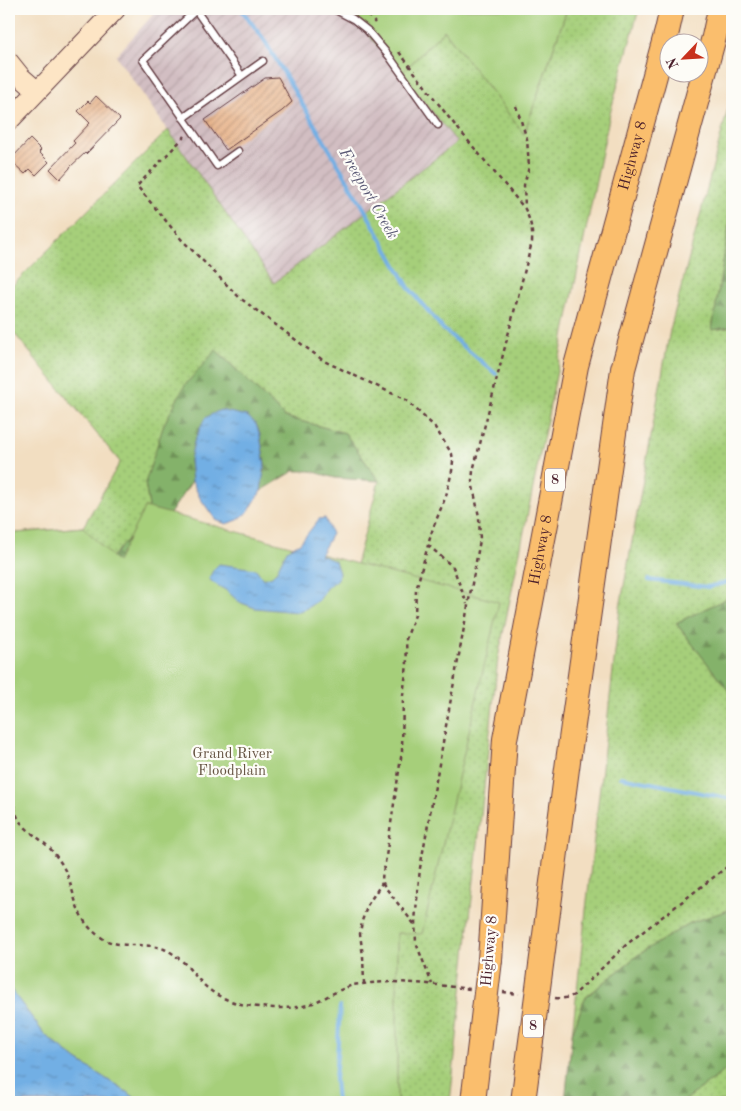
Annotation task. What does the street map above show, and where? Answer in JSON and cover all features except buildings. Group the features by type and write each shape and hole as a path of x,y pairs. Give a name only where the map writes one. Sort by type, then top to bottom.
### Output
{"highway":[{"name":"Highway 8","path":"473,1102 490,960 505,739 576,366 672,9"},
{"name":"8","path":"523,1102 623,369 714,38 720,9"}],"main road":[{"path":"9,121 116,9"},
{"path":"9,62 21,77 37,91"}],"lane":[{"path":"238,151 217,166 143,60 196,9 242,76"},
{"path":"334,9 353,19 367,30 389,56 438,124"},
{"path":"183,118 263,61"}],"path":[{"path":"363,9 380,28"},
{"path":"396,48 450,119 525,209 532,225 532,242 473,471 472,482 480,540 420,868 415,925 416,942 432,984"},
{"path":"516,106 527,139 529,167 524,185 525,209"},
{"path":"191,129 136,186 181,239 240,298 324,361 406,400 434,426 452,454 452,471 446,496 428,544 416,590 415,615 406,639 407,664 402,750 382,883 368,904 360,934 364,984"},
{"path":"428,544 453,567 468,604"},
{"path":"9,775 19,820 56,855 68,874 80,915 89,928 103,939 113,943 165,949 179,958 202,983 227,1001 271,1008 296,1007 308,1005 354,985 382,982 432,984 476,989"},
{"path":"551,998 560,999 574,995 627,944 732,864"},
{"path":"382,883 415,925"},
{"path":"495,992 523,995"}],"shaded area":[{"path":"158,9 347,9 458,142 274,283 116,56"}],"green space":[{"path":"347,9 567,9 524,134 444,30 401,74"},
{"path":"567,9 639,9 610,113 498,658 450,1102 311,1102 9,987 349,590 379,481 345,433 285,417 216,350 145,483 149,506 131,536 96,574 9,535 83,527 120,462 9,327 9,289 168,130 274,283 457,142 401,74 444,30 524,134"},
{"path":"732,93 732,208 712,330 732,327 732,596 676,623 732,695 732,909 690,923 638,955 585,998 572,1034 620,608 670,330"},
{"path":"732,208 732,327 712,330"},
{"path":"216,350 285,417 345,433 379,481 335,478 311,471 294,471 261,491 265,464 256,424 190,460 192,481 141,557 96,574 131,536 149,506 145,483 164,424 185,385"},
{"name":"Grand River Floodplain","path":"145,507 499,602 422,934 397,933 397,1102 142,1102 77,1060 45,1035 9,987 9,535 83,527 117,562"},
{"path":"732,596 732,695 676,623"},
{"path":"732,909 732,1065 683,1102 565,1102 572,1034 585,998 638,955 690,923"},
{"path":"732,1065 732,1102 683,1102"}],"water":[{"path":"220,410 247,416 256,424 265,464 261,491 249,511 238,520 226,524 215,519 200,498 192,481 190,460 194,442 205,418"},
{"path":"325,518 332,534 320,555 335,561 339,573 338,579 326,588 320,599 307,608 297,612 255,608 239,602 209,578 219,564 256,569 263,579 272,576 287,550 300,543 319,519"},
{"path":"9,987 45,1035 77,1060 142,1102 9,1102"}],"waterway":[{"name":"Freeport Creek","path":"241,9 263,38 409,288 443,329 496,374"},
{"name":"Freeport Creek","path":"649,580 708,587 732,581"},
{"path":"621,777 732,799"},
{"path":"337,1102 335,1079 340,1007"}]}
